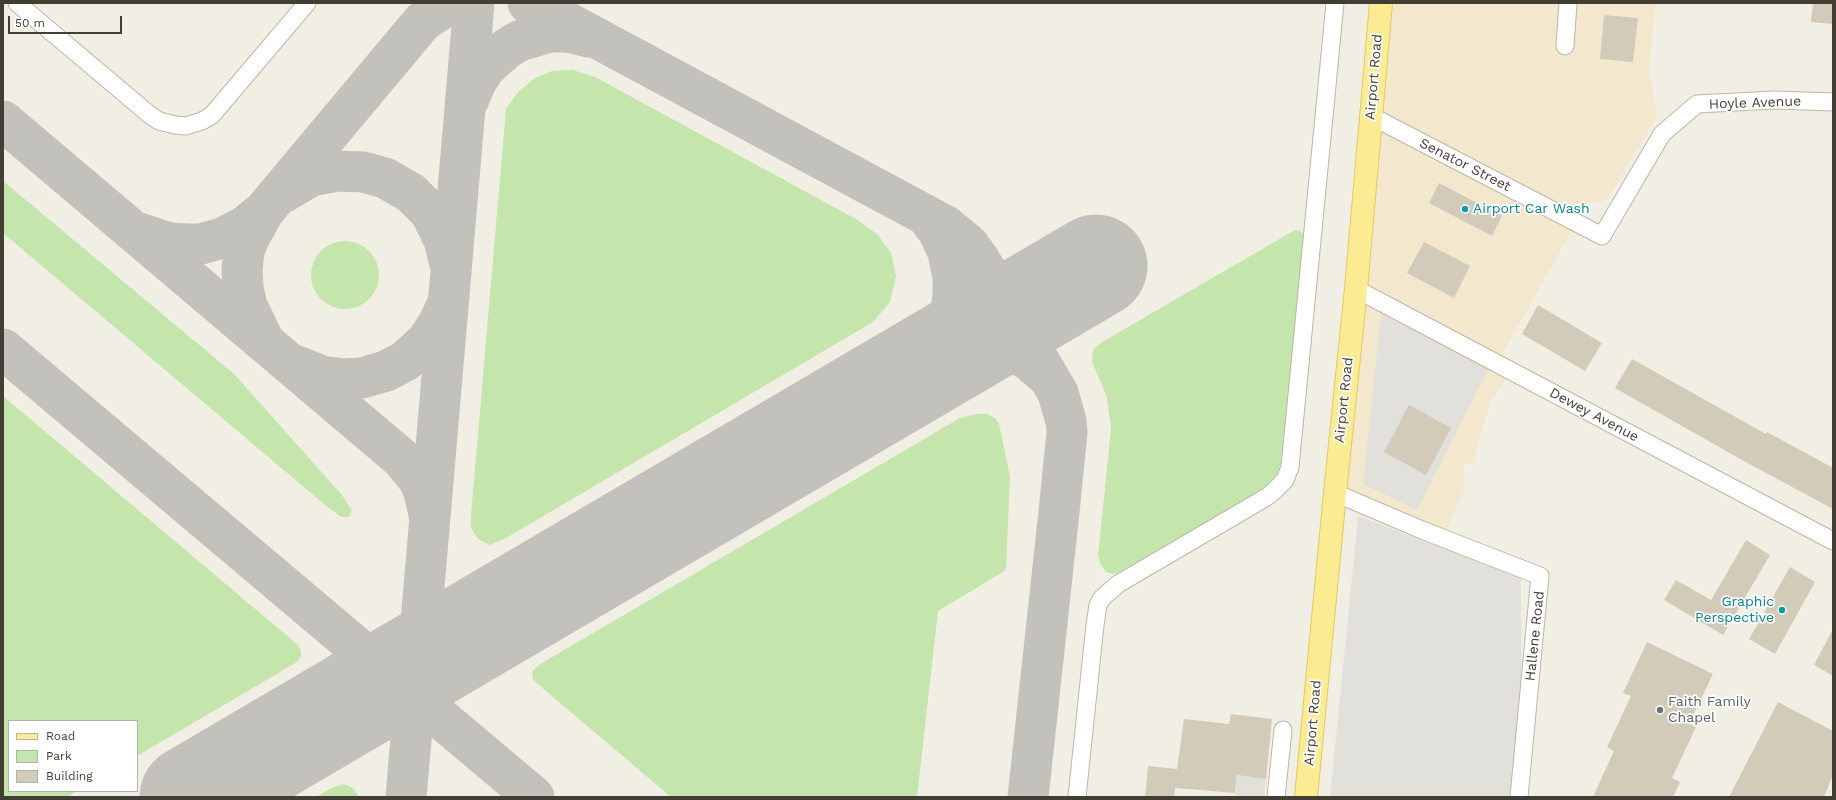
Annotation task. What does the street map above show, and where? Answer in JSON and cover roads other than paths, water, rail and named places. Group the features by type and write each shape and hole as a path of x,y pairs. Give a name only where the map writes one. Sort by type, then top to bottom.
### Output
{"main road":[{"name":"Airport Road","path":"1306,797 1334,494 1356,289 1381,3"}],"street":[{"path":"17,3 150,115 159,120 175,125 186,126 202,121 212,115 307,3"},
{"path":"1077,797 1095,625 1098,605 1102,598 1118,584 1269,495 1285,480 1290,467 1334,3"},
{"path":"1565,46 1568,3"},
{"name":"Hoyle Avenue","path":"1602,236 1662,134 1697,104 1774,100 1833,102"},
{"name":"Senator Street","path":"1371,116 1602,236"},
{"name":"Dewey Avenue","path":"1356,289 1833,541"},
{"name":"Hallene Road","path":"1334,494 1540,576 1519,797"},
{"path":"1276,797 1283,730"}],"place":[{"name":"Airport Car Wash","path":"1465,209"},
{"name":"Graphic Perspective","path":"1782,610"},
{"name":"Faith Family Chapel","path":"1660,710"}]}
